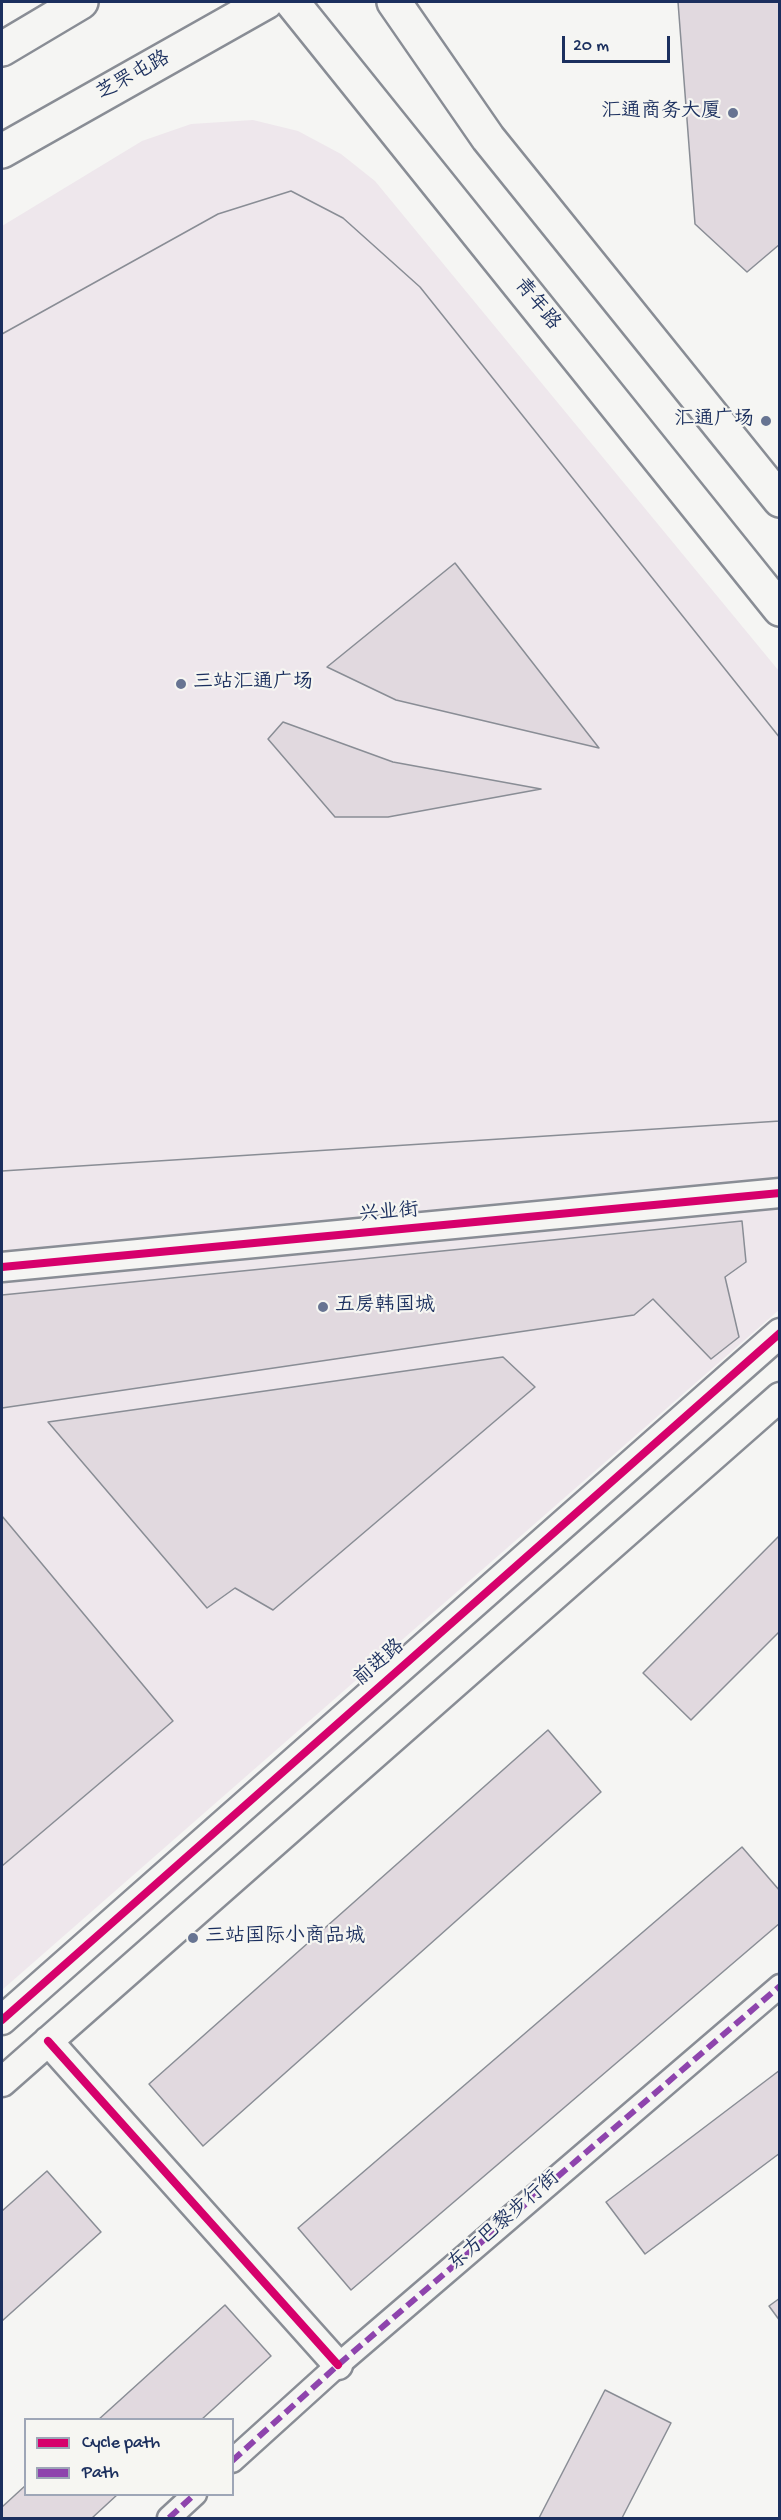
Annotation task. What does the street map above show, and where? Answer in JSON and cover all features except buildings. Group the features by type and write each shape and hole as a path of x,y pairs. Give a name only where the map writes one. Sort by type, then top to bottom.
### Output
{"main road":[{"path":"2,49 81,2"},
{"name":"芝罘屯路","path":"2,151 266,2"},
{"name":"青年路","path":"292,2 780,609"},
{"path":"394,2 488,138 780,500"}],"street":[{"name":"兴业街","path":"2,1268 780,1193"},
{"name":"前进路","path":"2,2020 780,1333"},
{"path":"2,2082 780,1397"},
{"name":"东方巴黎步行街","path":"234,2459 338,2366 780,1986"},
{"path":"48,2041 338,2366"},
{"path":"169,2518 193,2496"}],"shaded area":[{"path":"253,120 298,131 341,154 375,181 779,671 779,1310 2,1990 2,226 142,141 191,124"}],"marked path":[{"path":"234,2459 338,2365 780,1986"},
{"path":"169,2518 193,2496"}],"cycle path":[{"path":"2,1267 780,1193"},
{"path":"2,2020 780,1333"},
{"path":"48,2041 338,2365"}],"place":[{"name":"汇通商务大厦","path":"733,113"},
{"name":"汇通广场","path":"766,421"},
{"name":"三站汇通广场","path":"181,684"},
{"name":"五房韩国城","path":"323,1307"},
{"name":"三站国际小商品城","path":"193,1938"}]}
